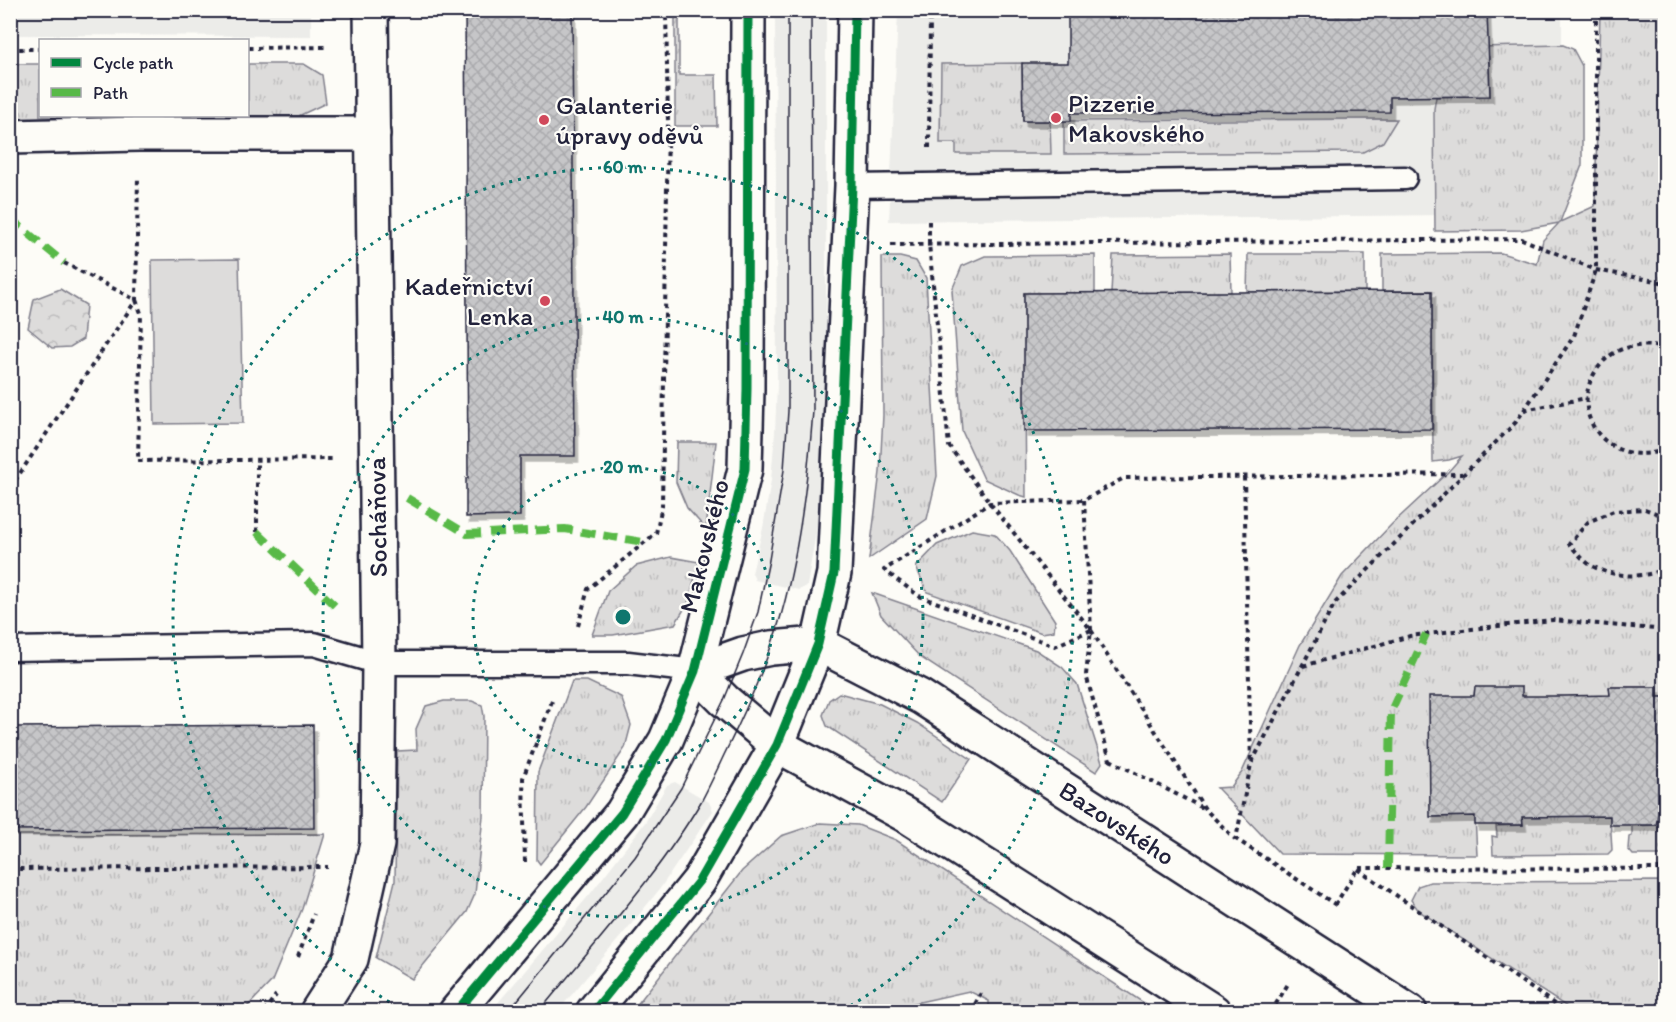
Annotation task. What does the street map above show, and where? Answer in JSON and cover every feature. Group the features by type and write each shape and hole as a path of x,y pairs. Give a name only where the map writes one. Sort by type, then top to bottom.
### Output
{"street":[{"name":"Socháňova","path":"317,1011 351,959 377,844 379,663 371,10"},
{"name":"Makovského","path":"456,1011 622,813 666,740 695,671 745,469 748,10"},
{"path":"593,1011 699,881 777,745 818,644 834,573 852,186 855,10"},
{"path":"10,137 139,134 373,134"},
{"path":"818,644 771,648 743,654 695,671 724,700 777,745 909,817 1214,1011"},
{"name":"Bazovského","path":"818,644 921,697 1410,1011"}],"lane":[{"path":"852,186 1405,178"},
{"path":"10,649 314,644 379,663 628,663 695,671"}],"path":[{"path":"656,533 662,506 668,123 666,10"},
{"path":"930,10 928,244 949,446 990,503 1091,630 1205,809 1236,839 1336,905"},
{"path":"1251,764 1335,603 1516,422 1574,336 1596,270 1596,10"},
{"path":"10,49 39,49"},
{"path":"139,134 136,300 141,313 138,461 342,459"},
{"path":"849,245 1522,239 1596,270 1665,283"},
{"path":"64,263 136,300"},
{"path":"10,488 136,300"},
{"path":"1665,350 1643,345 1624,348 1608,357 1595,371 1587,398 1587,408 1593,426 1605,441 1620,451 1637,455 1654,454 1665,449"},
{"path":"1523,411 1587,398"},
{"path":"257,532 258,460"},
{"path":"1091,630 1055,646 919,596 884,570 990,503 1084,500 1124,478 1463,474"},
{"path":"1236,839 1251,764 1244,477"},
{"path":"1084,500 1091,630 1086,675 1110,760 1205,809"},
{"path":"1665,517 1645,509 1614,511 1588,522 1569,544 1593,567 1622,575 1650,575 1665,569"},
{"path":"1302,666 1410,636 1553,620 1665,630"},
{"path":"523,778 525,864"},
{"path":"10,869 331,867"},
{"path":"1271,1011 1358,868"},
{"path":"1358,868 1665,869"},
{"path":"1358,868 1566,1011"},
{"path":"294,966 315,911"},
{"path":"264,1011 276,993"},
{"path":"970,1011 981,993"}],"shaded area":[{"path":"11,10 311,11 311,36 11,35"},
{"path":"775,11 826,11 826,404 823,474 807,586 799,590 755,580 752,573 771,480 777,384"},
{"path":"898,11 1562,11 1562,161 1452,215 889,221"},
{"path":"675,782 709,802 713,811 659,890 558,1011 491,1011 591,893 646,821 667,785"}],"green space":[{"path":"679,10 679,75 716,75 717,126 675,126 675,11"},
{"path":"1600,11 1665,11 1665,697 1657,697 1656,687 1610,687 1610,696 1522,697 1475,687 1474,696 1431,817 1475,816 1477,855 1280,854 1217,788 1231,787 1242,772 1300,645 1342,576 1462,456 1433,462 1432,291 1382,291 1382,254 1501,253 1537,264 1543,240 1559,223 1521,230 1435,231 1434,109 1436,97 1490,95 1489,57 1436,48 1563,45 1573,49 1582,66 1582,165 1560,222 1595,206"},
{"path":"1022,63 1023,121 1050,121 1051,154 956,154 956,143 940,143 941,64"},
{"path":"10,64 39,64 39,117 249,117 249,64 304,64 322,75 326,103 290,120 11,121"},
{"path":"1397,119 1383,142 1363,152 1064,154 1064,121"},
{"path":"1230,254 1231,292 1111,293 1113,255"},
{"path":"1248,254 1365,254 1365,291 1247,292"},
{"path":"1095,255 1095,293 1024,293 1026,497 1019,495 984,479 962,431 952,290 962,266 985,256"},
{"path":"882,257 900,257 916,261 926,278 937,476 927,519 869,559 880,472 883,415"},
{"path":"239,259 243,423 154,424 152,260"},
{"path":"60,289 86,305 83,339 70,347 52,348 28,328 34,299"},
{"path":"677,442 716,442 706,529 687,508 676,482"},
{"path":"972,530 995,534 1010,551 1055,621 1054,631 1042,633 927,592 916,567 937,545"},
{"path":"671,557 699,562 688,603 675,624 613,635 592,635 608,591 636,566"},
{"path":"872,593 1036,650 1062,667 1077,684 1102,763 1096,772 920,657 881,615"},
{"path":"572,681 587,681 621,697 631,725 625,748 586,807 540,864 537,860 538,772"},
{"path":"839,693 880,704 917,723 971,759 942,802 827,726 823,715 829,700"},
{"path":"444,701 472,701 482,705 484,716 483,816 475,894 467,912 412,979 376,958 395,881 397,751 417,750 416,729 426,706"},
{"path":"1522,816 1610,816 1612,850 1608,854 1493,855 1492,836 1497,837 1496,826 1523,825"},
{"path":"1658,816 1665,816 1665,855 1633,855 1628,849 1632,826 1656,825"},
{"path":"820,823 858,825 896,840 1156,1011 989,1011 989,1001 969,991 879,1011 632,1011 742,871 781,836"},
{"path":"325,834 302,909 272,981 246,1008 233,1012 11,1011 11,835"},
{"path":"1665,881 1665,1011 1573,1011 1419,911 1411,900 1418,886 1430,882"}],"building":[{"path":"465,10 572,10 575,456 520,456 520,516 466,517 466,478 468,478"},
{"path":"1068,10 1487,10 1490,96 1390,97 1390,112 1071,113 1071,121 1023,121 1022,63 1068,63"},
{"path":"1432,291 1432,429 1024,431 1024,293"},
{"path":"1475,687 1522,687 1522,696 1565,696 1610,695 1609,687 1657,687 1657,697 1665,697 1665,816 1658,816 1656,825 1610,825 1610,816 1522,817 1523,825 1475,825 1475,816 1430,817 1429,696 1474,696"},
{"path":"313,725 314,828 10,830 10,727"}],"tram line":[{"path":"508,1012 635,857 681,788 724,700 758,612 784,470 788,411 788,10"},
{"path":"539,1012 646,882 685,828 702,800 741,720 770,649 782,612 794,563 802,512 813,411 811,10"}],"marked path":[{"path":"10,218 64,263"},
{"path":"407,498 467,534 565,529 643,542"},
{"path":"257,532 335,606"},
{"path":"1388,868 1391,711 1426,634"}],"cycle path":[{"path":"456,1012 622,813 666,740 695,671 745,469 748,10"},
{"path":"593,1012 699,881 777,745 818,644 834,573 852,186 855,10"}],"place":[{"name":"Pizzerie Makovského","path":"1056,118"},
{"name":"Galanterie úpravy oděvů","path":"544,120"},
{"name":"Kadeřnictví Lenka","path":"545,301"}]}
